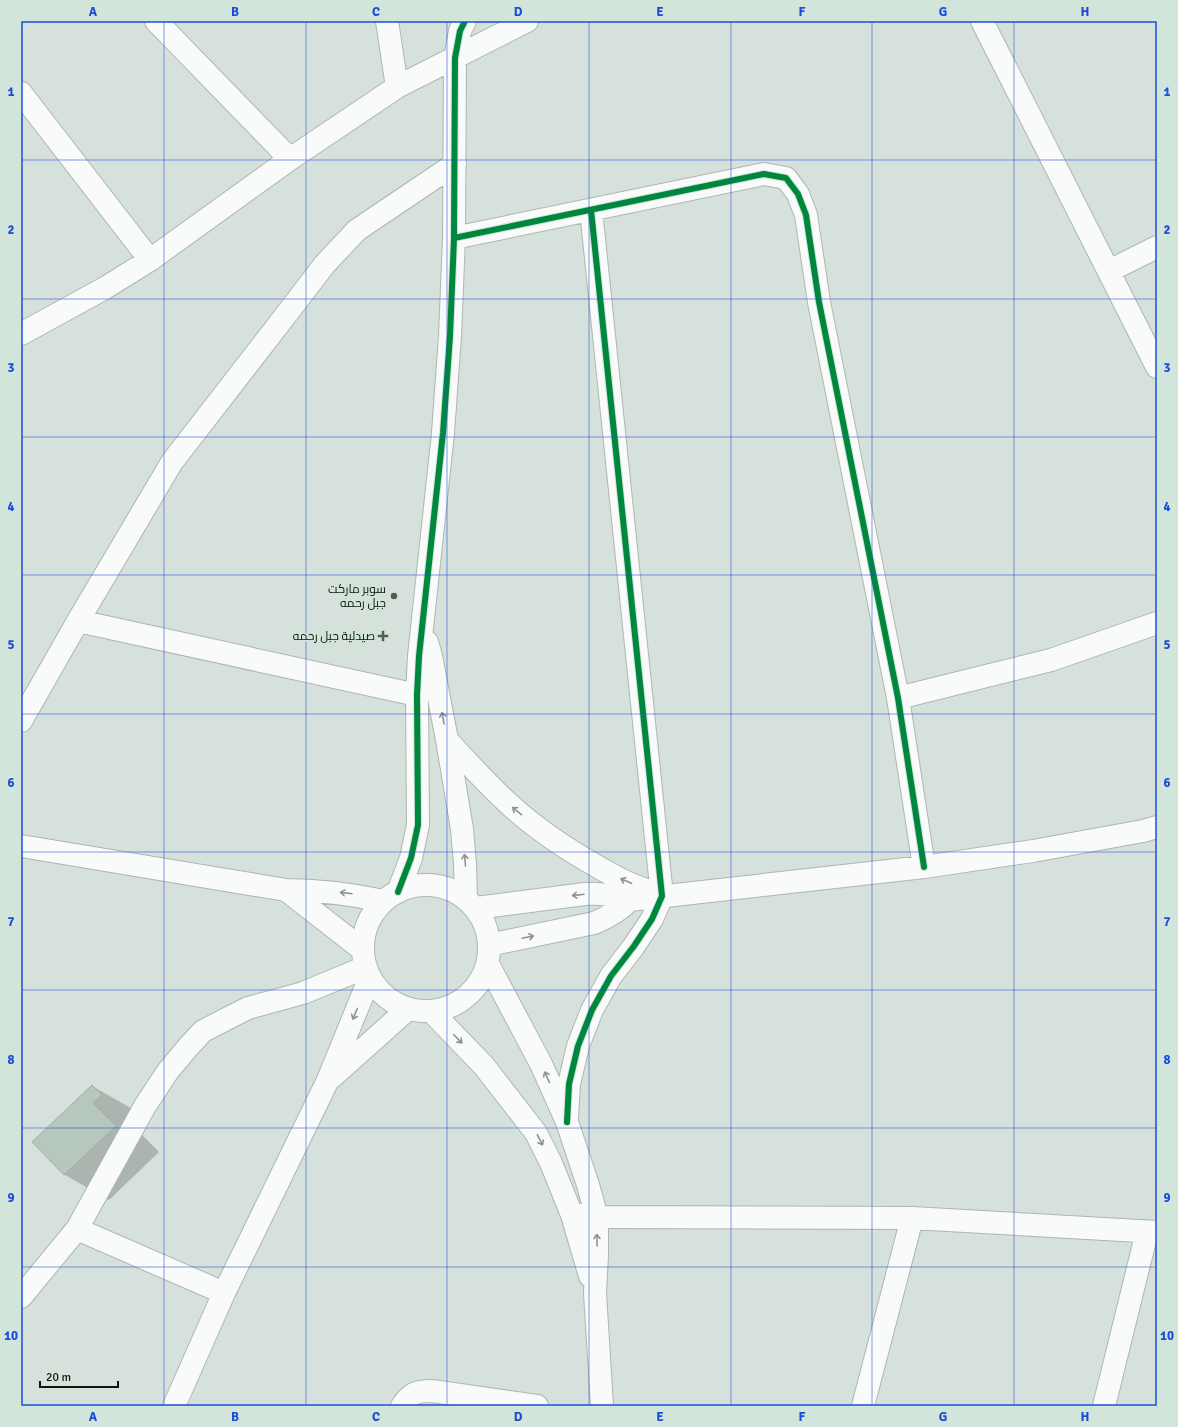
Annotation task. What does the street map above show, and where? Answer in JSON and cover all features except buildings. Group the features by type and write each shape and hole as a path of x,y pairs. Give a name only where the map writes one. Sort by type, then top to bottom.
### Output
{"street":[{"path":"156,21 290,159"},
{"path":"387,21 397,87"},
{"path":"391,897 411,858 418,825 417,695 443,433 450,336 454,238 455,58 460,31 465,21"},
{"path":"21,334 105,288 150,260 290,159 397,87 527,21"},
{"path":"982,21 1157,367"},
{"path":"21,93 150,260"},
{"path":"21,721 172,462 325,264 357,230 455,164"},
{"path":"454,238 764,174 786,178 798,194 806,215 818,302 898,698 924,867"},
{"path":"567,1122 569,1084 578,1046 592,1010 610,976 634,946 652,918 662,896 591,210"},
{"path":"1109,271 1157,248"},
{"path":"78,621 417,695"},
{"path":"898,698 1051,660 1157,623"},
{"path":"423,626 431,656 447,740 462,829 471,904"},
{"path":"447,740 509,805 544,833 582,858 621,879 662,896"},
{"path":"471,904 600,893 615,895 630,900 924,867 1034,852 1157,827"},
{"path":"21,846 286,890 319,890 391,897"},
{"path":"174,1406 224,1293 328,1080 366,965 365,932 372,915 391,897 415,886 434,886 451,890 471,904 486,926 488,955 480,982 467,997 450,1007 431,1011 408,1009 393,1002 380,991 366,965 286,890"},
{"path":"488,955 608,918 620,910 630,900"},
{"path":"488,955 541,1064 567,1122 588,1184 597,1217 595,1293 602,1406"},
{"path":"21,1297 77,1229 145,1106 168,1071 204,1031 248,1008 303,993 366,965"},
{"path":"328,1080 408,1009"},
{"path":"431,1011 484,1066 536,1133 551,1163 572,1215 595,1293"},
{"path":"572,1215 597,1217 912,1218 1152,1232 1104,1406"},
{"path":"863,1406 912,1218"},
{"path":"77,1229 224,1293"},
{"path":"402,1406 406,1399 413,1393 426,1391 537,1406"}],"cycle path":[{"path":"398,892 411,858 418,825 417,695 419,656 443,433 450,336 454,238 455,58 460,31 465,21"},
{"path":"454,238 764,174 786,178 798,194 806,215 819,302 898,698 924,867"},
{"path":"567,1122 569,1084 578,1046 592,1010 611,976 652,919 662,896 591,210"}],"place":[{"name":"سوبر ماركت جبل رحمه","path":"394,596"},
{"name":"صيدلية جبل رحمه","path":"383,636"}]}
